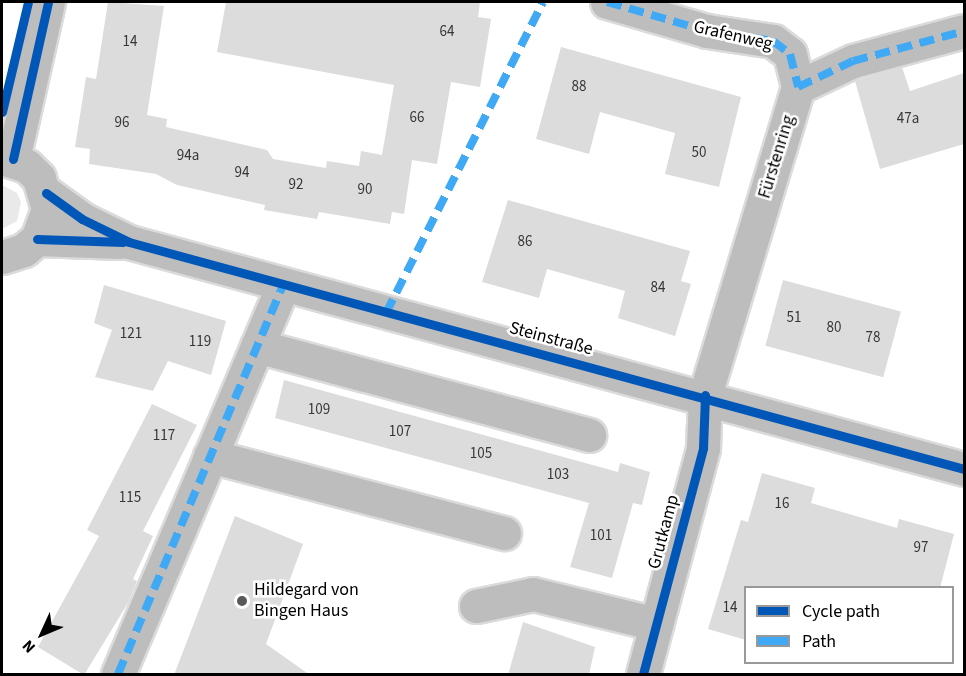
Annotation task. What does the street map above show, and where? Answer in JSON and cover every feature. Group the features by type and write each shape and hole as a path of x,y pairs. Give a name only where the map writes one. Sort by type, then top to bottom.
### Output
{"street":[{"path":"7,158 48,2"},
{"name":"Grafenweg","path":"607,2 658,8 707,31 772,41 790,54 798,87"},
{"path":"798,87 853,62 964,31"},
{"name":"Fürstenring","path":"705,395 798,87"},
{"name":"Steinstraße","path":"7,158 33,172 46,193 82,219 129,242 282,286 705,395 964,469"},
{"path":"2,257 24,250 37,239 45,225 46,193"},
{"name":"Steinstraße","path":"37,239 129,242"},
{"path":"118,675 282,286"},
{"path":"257,346 589,435"},
{"name":"Grutkamp","path":"643,675 703,448 705,395"},
{"path":"210,456 504,533"},
{"path":"476,606 533,594 656,624"}],"shaded area":[{"path":"2,185 17,193 21,202 17,221 2,229"}],"building":[{"path":"108,2 164,6 147,115 167,119 166,127 267,150 273,159 326,168 327,161 359,166 361,151 382,155 394,85 217,52 226,2 480,2 478,17 491,19 480,87 451,82 437,164 412,160 404,214 392,212 390,224 319,212 317,219 264,210 265,205 177,185 156,174 89,164 90,149 75,147 86,77 96,79"},
{"path":"561,47 741,97 719,187 665,174 675,133 600,112 589,154 536,139"},
{"path":"902,67 910,91 964,73 964,144 880,169 855,81"},
{"path":"508,200 690,251 681,281 691,284 675,336 618,318 625,291 547,269 539,298 482,282"},
{"path":"783,280 901,312 883,377 765,346"},
{"path":"104,285 226,321 211,375 168,361 153,391 95,377 112,330 94,323"},
{"path":"284,380 618,472 620,463 650,472 642,505 633,503 612,578 570,567 589,503 275,418"},
{"path":"152,404 197,425 143,531 153,536 133,579 137,581 128,603 84,675 38,647 99,536 87,530"},
{"path":"762,473 815,488 811,503 897,528 899,519 954,534 941,586 744,586 744,639 708,629 741,520 748,522"},
{"name":"Hildegard von Bingen Haus","path":"235,516 303,544 266,644 310,675 174,675"},
{"path":"523,622 595,647 589,675 508,675"}],"marked path":[{"path":"386,313 543,2"},
{"path":"607,2 707,31 773,41 790,54 798,87 853,61 964,31"},
{"path":"118,674 282,287"}],"cycle path":[{"path":"2,112 28,2"},
{"path":"13,159 48,2"},
{"path":"46,193 82,219 129,242 964,469"},
{"path":"37,239 123,242"},
{"path":"643,674 703,448 705,395"}],"place":[{"name":"Hildegard von Bingen Haus","path":"242,601"}]}
